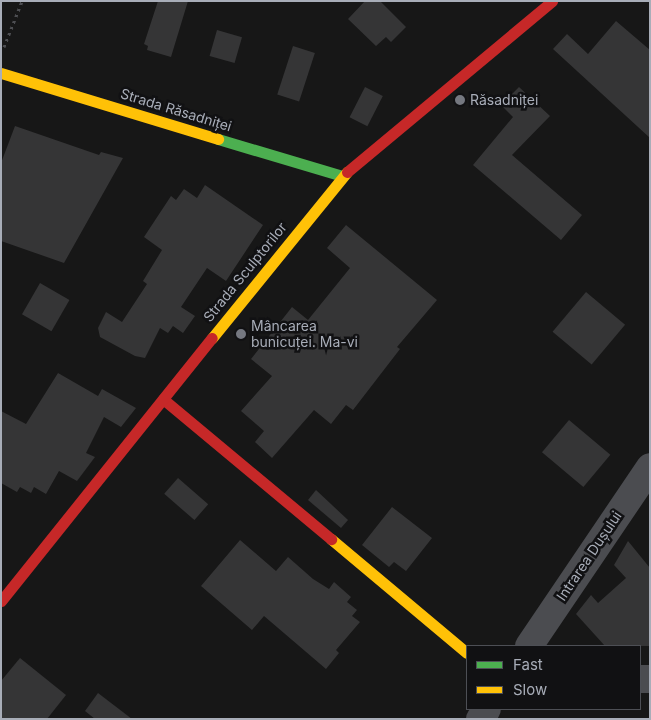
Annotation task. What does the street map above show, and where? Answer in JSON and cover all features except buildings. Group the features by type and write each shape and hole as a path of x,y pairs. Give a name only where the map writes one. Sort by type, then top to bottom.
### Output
{"street":[{"name":"Strada Sculptorilor","path":"1,601 342,176 551,2"},
{"name":"Strada Răsadniței","path":"2,70 342,176"},
{"path":"163,399 466,652"},
{"name":"Intrarea Dușului","path":"530,645 650,467"}],"path":[{"path":"2,70 22,1"}],"traffic: fast":[{"path":"218,139 342,176"}],"traffic: slow":[{"path":"1,73 218,139"},
{"path":"212,338 347,172"},
{"path":"331,539 466,652"}],"traffic: jam":[{"path":"347,172 552,1"},
{"path":"1,601 212,338"},
{"path":"163,399 331,539"}],"place":[{"name":"Răsadniței","path":"460,100"},
{"name":"Mâncarea bunicuței. Ma-vi","path":"241,334"}]}
